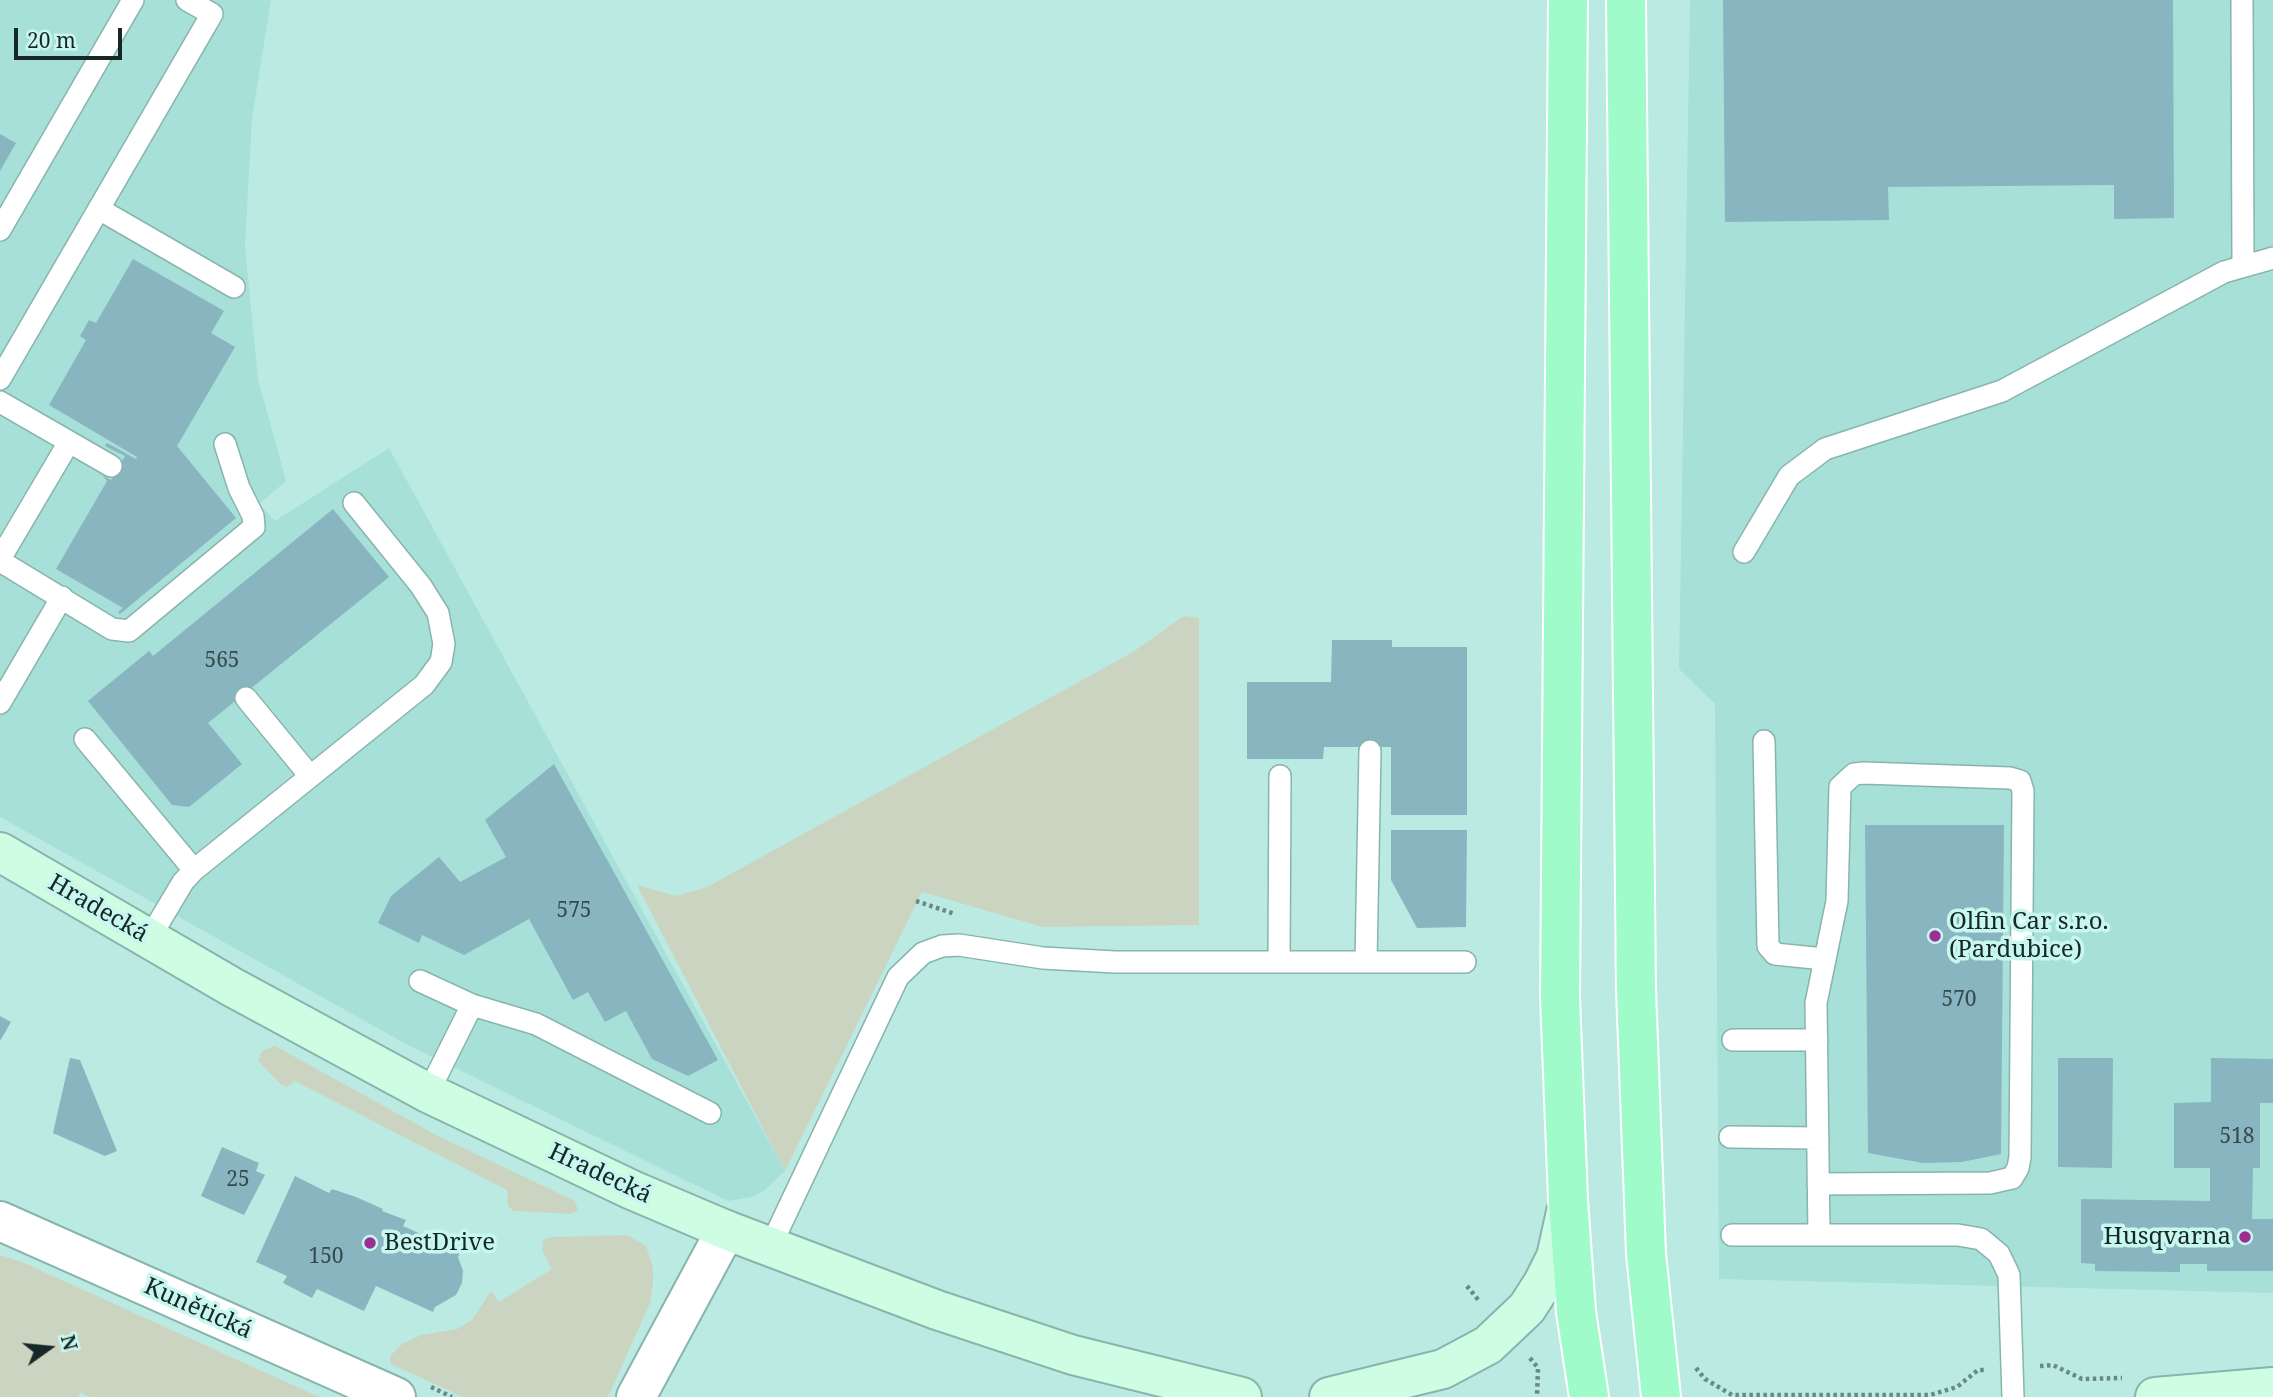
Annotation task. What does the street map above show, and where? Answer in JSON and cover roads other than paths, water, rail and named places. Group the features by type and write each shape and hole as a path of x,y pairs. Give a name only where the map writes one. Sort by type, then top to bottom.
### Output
{"main road":[{"path":"1568,0 1560,997 1568,1200 1576,1312 1589,1397"},
{"path":"1626,0 1636,990 1646,1254 1661,1397"},
{"name":"Hradecká","path":"0,852 149,939 428,1093 632,1190 726,1230 937,1310 1073,1355 1242,1397"},
{"path":"1329,1397 1443,1369 1477,1352 1505,1331 1527,1308 1544,1283 1556,1257 1568,1200"},
{"path":"2141,1387 2273,1387"}],"street":[{"name":"Kunětická","path":"0,1221 396,1397"},
{"path":"636,1397 726,1230"}],"lane":[{"path":"0,230 133,0"},
{"path":"0,379 212,14 187,0"},
{"path":"2242,0 2243,264"},
{"path":"99,209 234,288"},
{"path":"1744,552 1789,476 1825,449 2002,391 2119,326 2243,264 2273,258"},
{"path":"0,402 111,466"},
{"path":"69,442 0,560 112,629 129,631 247,536 254,527 254,519 239,488 225,444"},
{"path":"149,939 183,882 194,870 424,685 441,662 444,644 438,613 430,599 354,503"},
{"path":"0,703 62,597"},
{"path":"246,698 310,776"},
{"path":"85,739 194,870"},
{"path":"1764,741 1768,946 1775,954 1824,959"},
{"path":"1366,962 1370,751"},
{"path":"1818,1184 1990,1183 2012,1178 2018,1168 2023,791 2020,781 2010,778 1864,773 1846,779 1840,787 1837,901 1817,989 1818,1184 1819,1235"},
{"path":"1279,962 1280,776"},
{"path":"770,1247 898,977 923,953 942,946 959,945 1079,960 1465,962"},
{"path":"420,981 472,1005 536,1024 710,1113"},
{"path":"428,1093 472,1005"},
{"path":"1733,1040 1817,1040"},
{"path":"1730,1137 1818,1138"},
{"path":"1732,1235 1958,1235 1981,1239 1998,1254 2008,1275 2013,1397"}],"place":[{"name":"Olfin Car s.r.o. (Pardubice)","path":"1935,936"},
{"name":"Husqvarna","path":"2245,1237"},
{"name":"BestDrive","path":"370,1243"}]}
